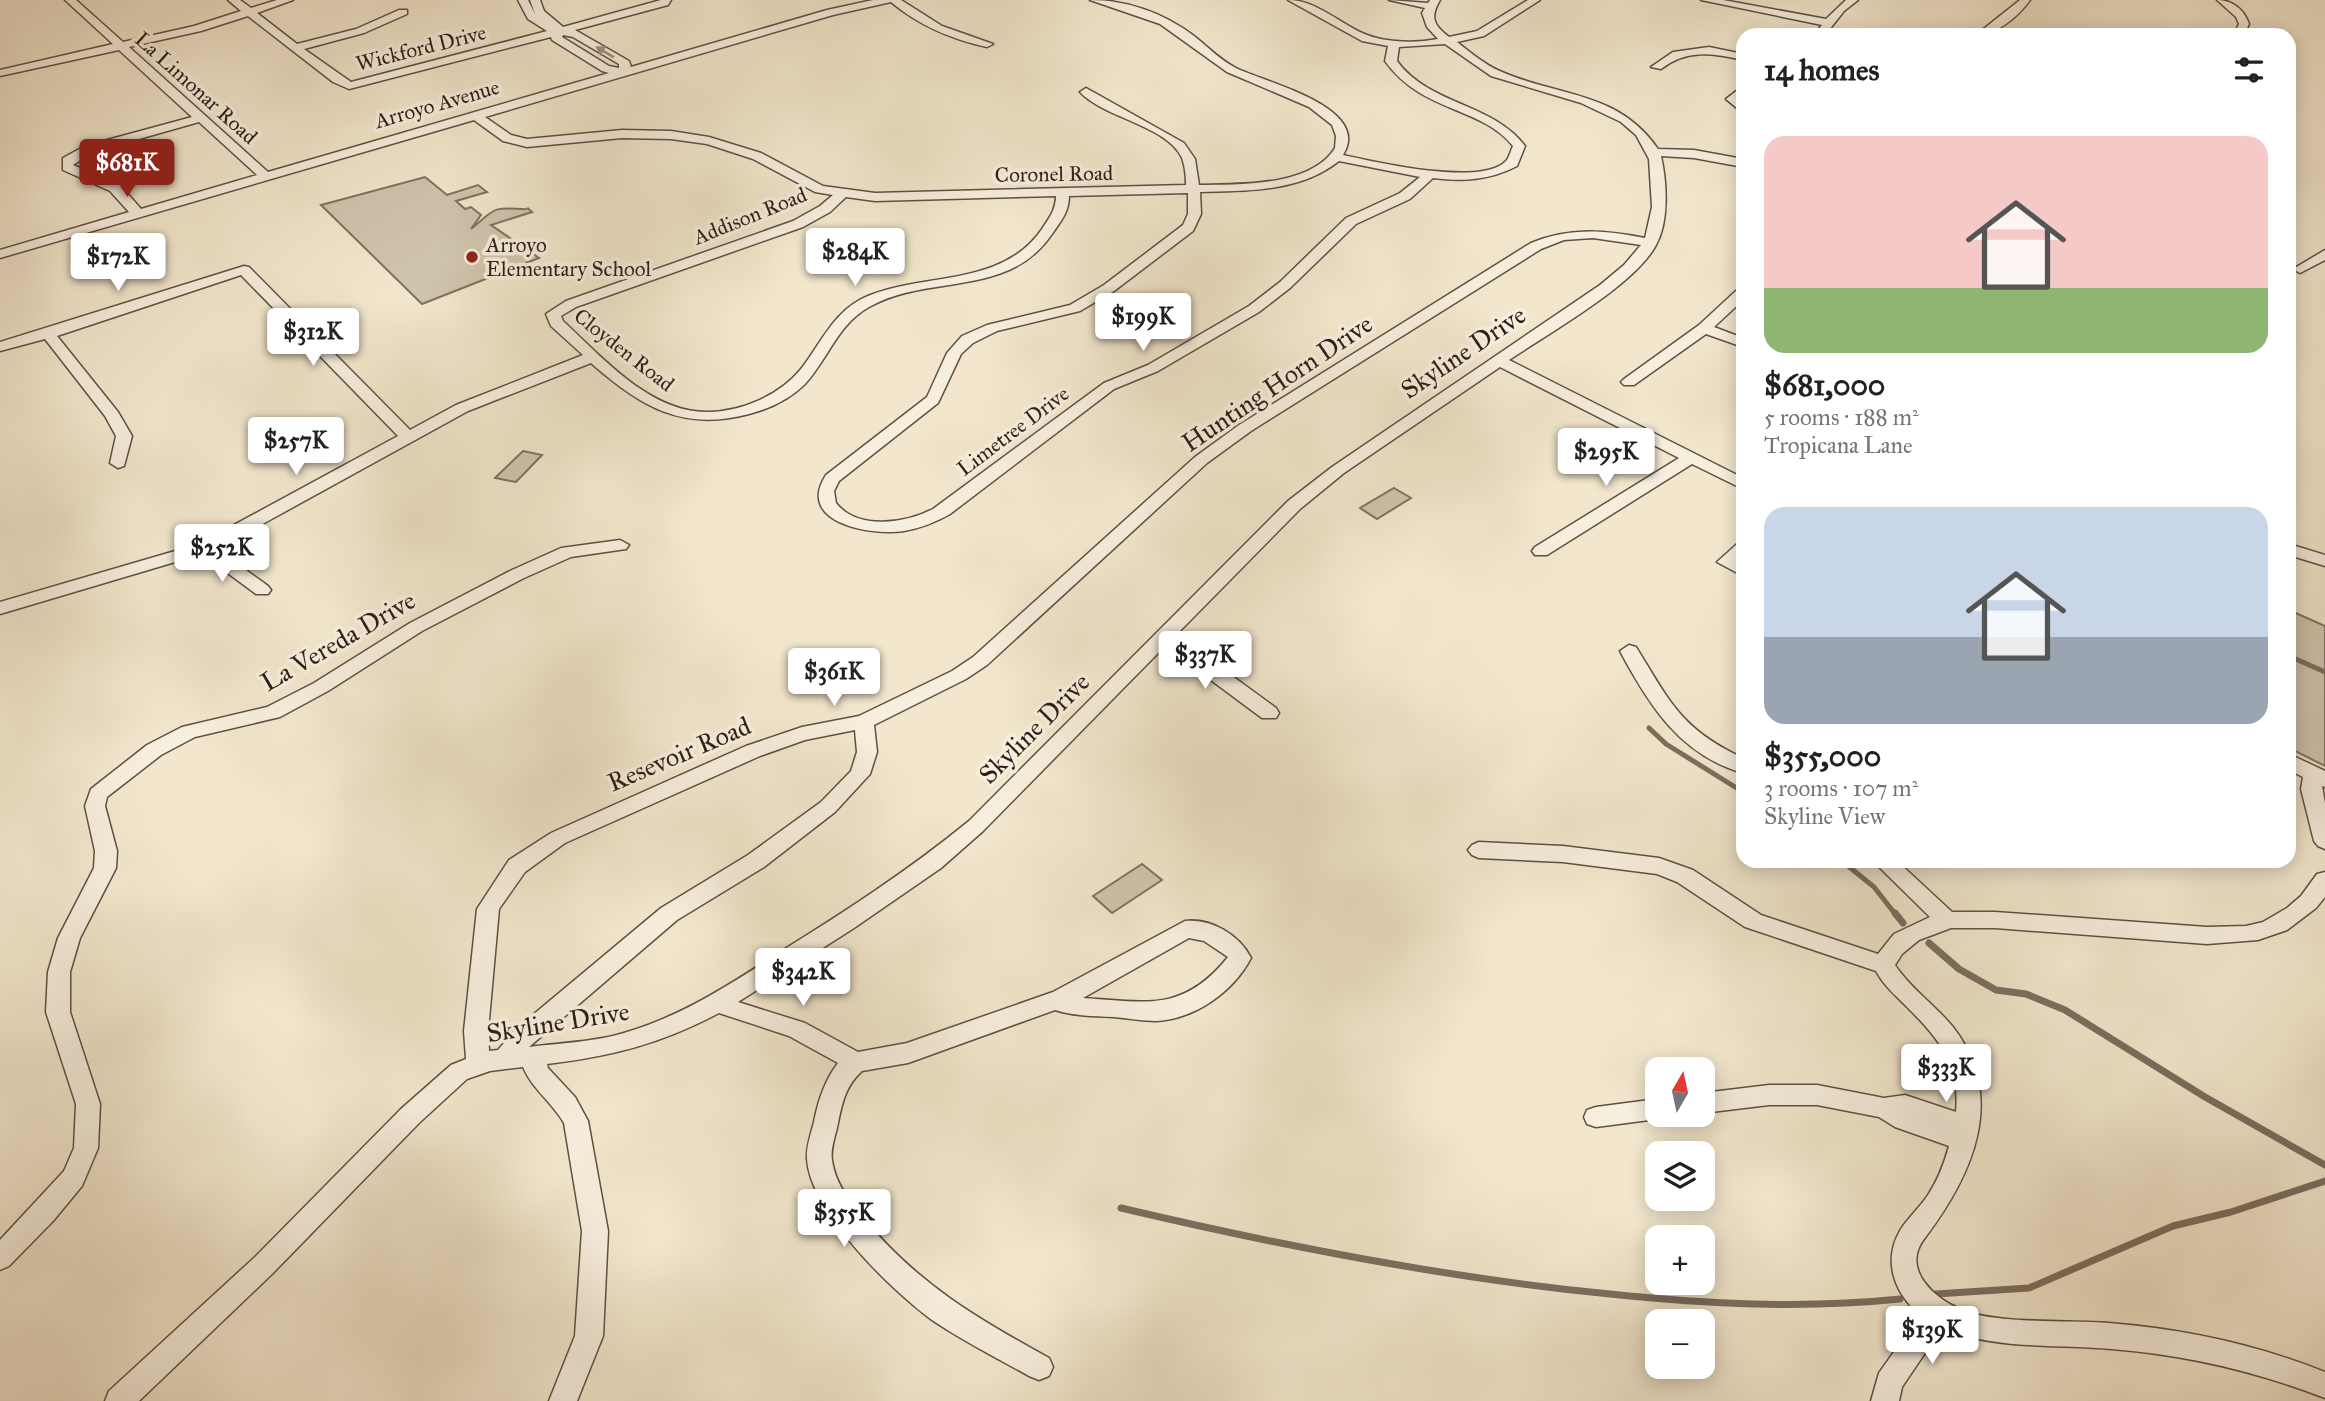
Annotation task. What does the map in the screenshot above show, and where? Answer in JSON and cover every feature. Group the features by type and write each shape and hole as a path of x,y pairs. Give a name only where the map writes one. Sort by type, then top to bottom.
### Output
{"street":[{"name":"La Limonar Road","path":"70,0 265,176"},
{"path":"233,0 295,48 360,31 403,12"},
{"path":"0,73 121,48 288,0"},
{"path":"523,0 533,19 547,28 557,30"},
{"path":"535,0 539,12 558,26 556,38 606,69 625,72"},
{"path":"813,0 831,12"},
{"name":"Arroyo Avenue","path":"0,254 831,12 888,0"},
{"path":"895,0 923,22 954,35 987,44"},
{"path":"1096,0 1140,11 1163,21 1224,66 1326,113 1340,128 1343,138 1341,150 1336,157 1429,175 1470,176 1495,171 1514,161 1519,146 1513,137 1437,99 1406,79 1391,61 1394,45"},
{"path":"1293,0 1366,38 1394,45 1448,41 1480,34 1535,0"},
{"path":"1394,0 1433,3 1427,13 1428,21 1448,41 1480,65 1501,76 1583,100 1612,113 1636,129 1653,152 1693,154 1736,162"},
{"path":"1706,0 1830,23"},
{"path":"1825,28 1840,9 1853,0"},
{"path":"1991,28 2019,8 2025,0"},
{"path":"2222,0 2241,16 2244,24 2242,28"},
{"name":"Wickford Drive","path":"295,48 349,86 665,1"},
{"path":"1657,67 1674,54 1683,51 1710,50 1736,56"},
{"path":"1086,92 1095,102 1153,130 1182,148 1188,159 1194,189"},
{"name":"Coronel Road","path":"475,116 508,138 527,143 622,134 671,135 709,141 744,150 810,185 841,194 895,197 1194,189 1274,184 1303,177 1336,157"},
{"path":"137,214 115,188 77,173 67,167 67,161 89,149 201,118"},
{"name":"Skyline Drive","path":"119,1401 264,1265 430,1096 459,1072 478,1063 593,1049 634,1040 677,1024 720,1002 869,907 943,854 976,826 1301,499 1338,470 1620,277 1651,243 1659,208 1653,152"},
{"name":"Limetree Drive","path":"1194,189 1196,213 1188,228 1096,295 1060,313 988,330 958,347 941,388 933,400 832,478 826,492 828,503 854,523 897,526 927,520 1109,386 1153,368 1254,309 1285,285 1351,221 1405,196 1429,175"},
{"name":"Cloyden Road","path":"553,314 556,323 651,402 674,413 714,416 741,412 764,404 798,382 832,330 859,306 892,293 992,271 1022,259 1034,250 1059,215 1064,204 1062,193"},
{"name":"Addison Road","path":"553,314 571,304 798,224 825,209 841,194"},
{"name":"Hunting Horn Drive","path":"864,722 958,675 980,661 1201,460 1234,436 1536,246 1553,238 1583,234 1613,235 1651,243"},
{"path":"2325,254 2300,269 2325,271"},
{"path":"0,347 244,270 398,429 409,436"},
{"path":"1629,382 1704,328 1736,298"},
{"path":"1704,328 1736,340"},
{"path":"48,334 112,415 124,436 118,463"},
{"path":"0,608 205,548 409,436 483,399 594,356"},
{"path":"1500,361 1736,480"},
{"path":"1541,551 1692,457"},
{"name":"La Vereda Drive","path":"0,1258 44,1213 73,1178 86,1148 88,1104 58,1012 59,972 69,937 105,869 106,851 95,806 98,794 154,750 189,733 273,712 321,687 415,627 518,574 568,552 620,545"},
{"path":"205,548 262,590"},
{"path":"2296,551 2325,561"},
{"path":"1736,554 1726,562 1736,567"},
{"path":"1164,636 1269,713"},
{"path":"1629,651 1653,695 1675,724 1696,741 1736,762"},
{"path":"505,1059 524,1036 668,915 756,861 807,820 828,807 860,774 867,752 864,722"},
{"name":"Resevoir Road","path":"478,1063 476,1031 488,909 517,866 534,852 568,834 752,751 802,734 864,722"},
{"path":"2296,765 2319,777 2311,789 2325,841"},
{"path":"1479,850 1563,854 1659,866 1694,881 1753,921 1884,965"},
{"path":"1892,868 1948,920"},
{"path":"2325,880 2304,908 2269,928 2249,933 2200,935 2051,923 1948,920 1898,941 1887,955 1884,965 1889,978 1918,1004 1947,1039 1965,1068 1969,1102 1955,1167 1937,1204 1907,1242 1903,1255 1909,1282 1921,1301 1953,1321 1981,1329 2165,1341 2218,1350 2325,1385"},
{"path":"1039,1367 982,1335 930,1301 881,1256 841,1210 823,1176 819,1158 828,1108 842,1073 855,1062 908,1053 1055,1000 1191,929 1229,943 1238,950 1240,958 1225,978 1201,997 1167,1010 1066,1006 1055,1000"},
{"path":"720,1002 733,1012 776,1022 820,1039 855,1062"},
{"path":"535,1056 538,1074 559,1095 576,1121 595,1231 590,1336 563,1401"},
{"path":"1715,1102 1769,1096 1817,1096 1884,1108 1904,1120 1963,1133"},
{"path":"1596,1117 1645,1111"},
{"path":"1885,1401 1889,1382 1937,1313"}],"shaded area":[{"path":"425,177 447,195 478,185 487,192 456,201 465,209 471,207 481,215 471,229 498,209 528,208 532,212 491,225 539,258 422,304 321,205"},
{"path":"523,451 542,455 516,482 495,478"},
{"path":"1394,488 1411,498 1377,519 1360,508"},
{"path":"2296,613 2325,626 2325,766 2296,752"},
{"path":"1142,864 1162,880 1112,913 1093,896"}],"waterway":[{"path":"2296,659 2325,672"},
{"path":"1649,728 1666,744 1736,788"},
{"path":"1851,868 1874,887 1896,915"},
{"path":"1895,913 1903,923"},
{"path":"1929,943 1959,969 1996,990 2026,994 2065,1010 2205,1097 2325,1165"},
{"path":"1936,1294 2029,1288 2173,1226 2231,1212 2325,1181"},
{"path":"1121,1208 1364,1259 1548,1287 1718,1303 1827,1304 1900,1299"}],"place":[{"name":"Arroyo Elementary School","path":"472,257"}]}
